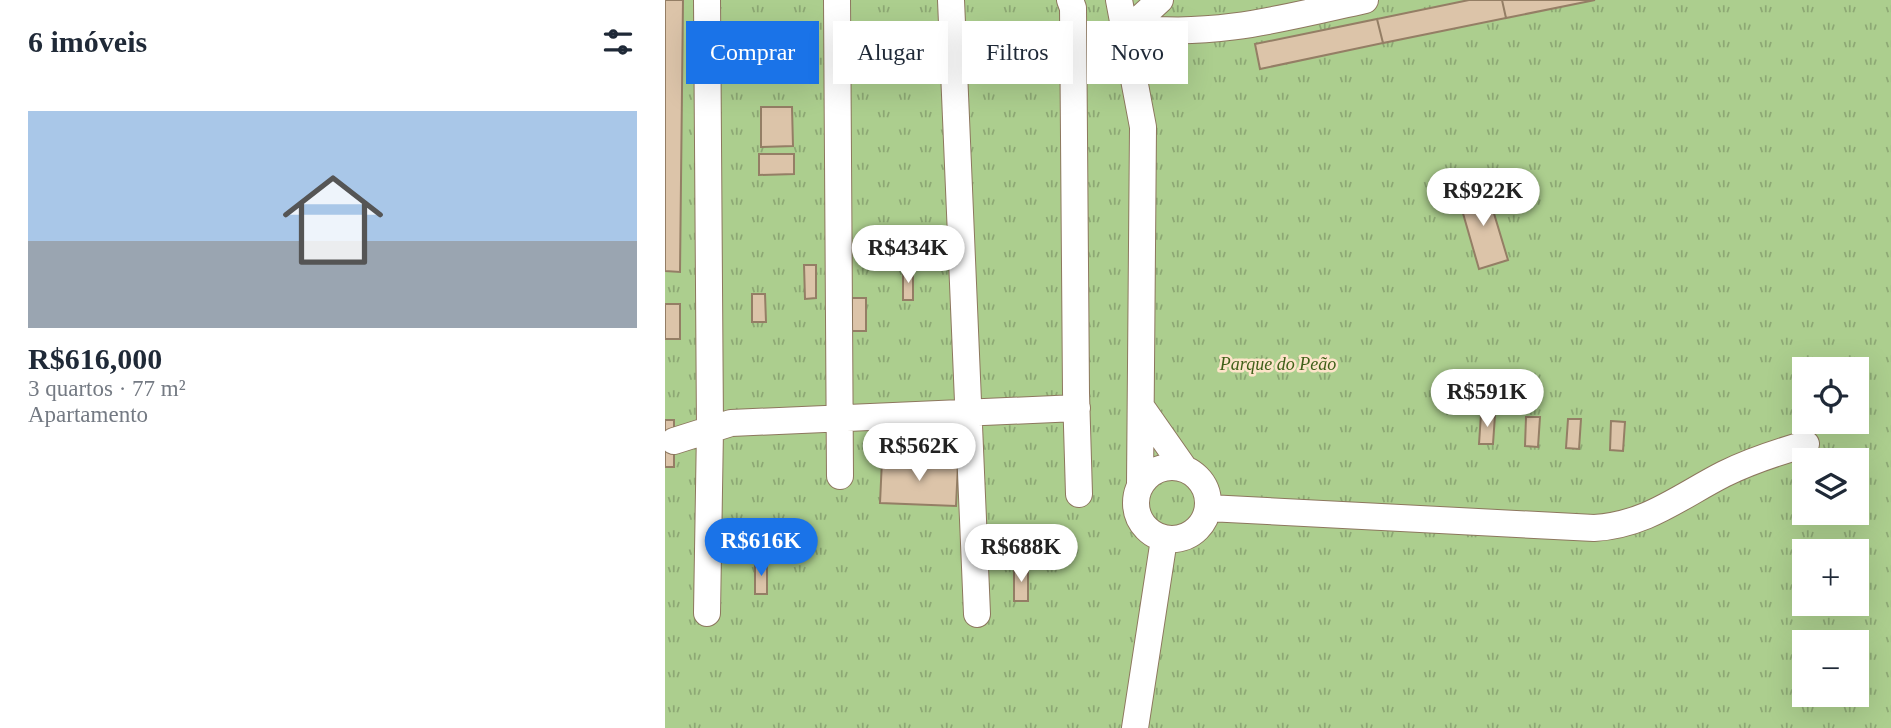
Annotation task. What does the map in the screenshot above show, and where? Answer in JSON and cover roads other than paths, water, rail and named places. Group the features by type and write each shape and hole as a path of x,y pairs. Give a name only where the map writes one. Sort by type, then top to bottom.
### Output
{"street":[{"path":"707,0 710,429 707,613"},
{"path":"837,0 840,476"},
{"path":"951,0 977,614"},
{"path":"1070,0 1073,8 1079,494"},
{"path":"1119,0 1125,21"},
{"path":"1137,21 1160,0"},
{"path":"1188,30 1258,12 1365,0"},
{"path":"1136,84 1143,127 1142,408 1140,485 1135,507 1138,518 1153,535 1164,539 1186,537 1197,530 1204,520 1208,508 1207,495 1195,474 1184,468 1159,469 1148,475 1140,485"},
{"path":"674,441 731,423 1077,408"},
{"path":"1142,408 1184,468"},
{"path":"1208,508 1613,527 1636,522 1745,464 1806,444"},
{"path":"1135,728 1164,539"}],"park label":[{"name":"Parque do Peão","path":"1278,364"}]}
